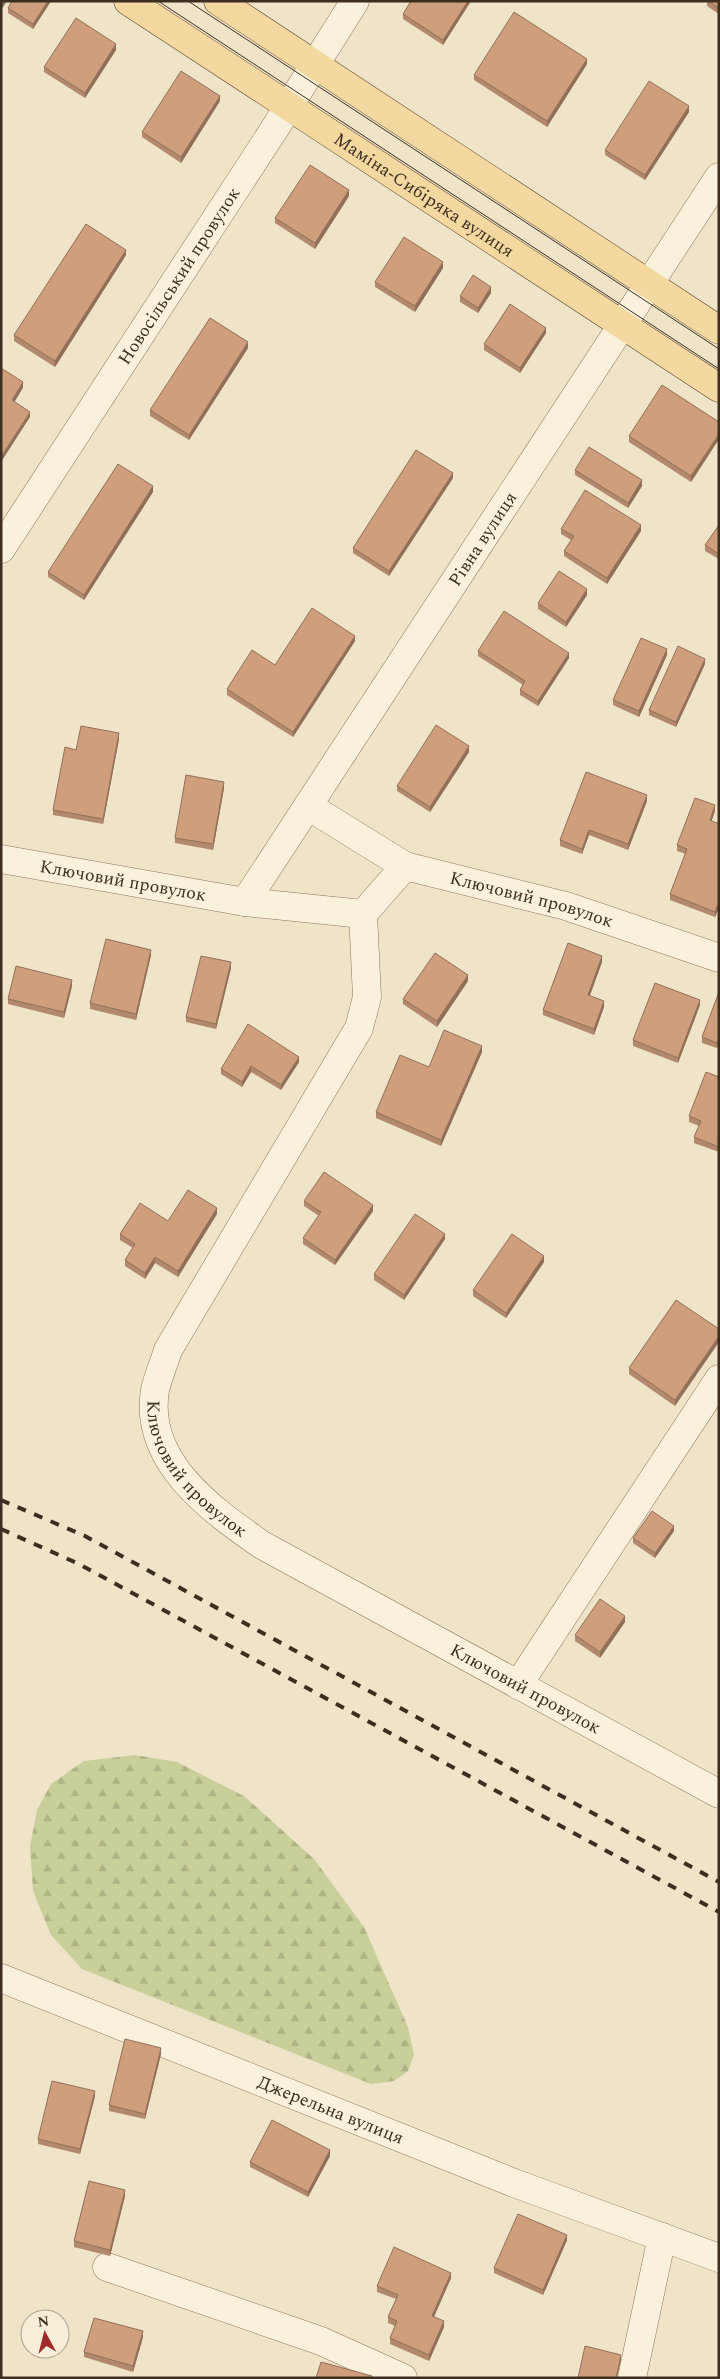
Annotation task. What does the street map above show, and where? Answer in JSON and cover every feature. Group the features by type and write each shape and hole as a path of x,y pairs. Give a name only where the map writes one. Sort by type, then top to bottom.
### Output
{"main road":[{"name":"Маміна-Сибіряка вулиця","path":"128,1 719,388"},
{"path":"218,1 719,330"}],"street":[{"name":"Новосільський провулок","path":"1,549 289,107 355,1"},
{"name":"Рівна вулиця","path":"246,902 719,177"},
{"name":"Ключовий провулок","path":"308,806 404,866 566,906 719,958"},
{"name":"Ключовий провулок","path":"1,859 246,902 363,914 367,997 359,1028 168,1350 155,1390 156,1425 171,1461 192,1491 262,1546 719,1794"},
{"path":"363,914 404,866"},
{"path":"518,1685 719,1379"},
{"name":"Джерельна вулиця","path":"1,1978 514,2183 719,2258"},
{"path":"632,2378 662,2237"},
{"path":"107,2267 321,2341 403,2378"}],"green space":[{"path":"135,1755 177,1762 244,1796 314,1859 364,1927 408,2027 414,2055 408,2071 394,2081 371,2084 82,1969 51,1935 33,1891 30,1846 37,1810 51,1784 84,1761"}],"building":[{"path":"12,1 48,1 33,24 8,8"},
{"path":"411,1 468,1 443,40 403,14"},
{"path":"708,1 719,1 719,8"},
{"path":"514,12 587,59 547,121 474,75"},
{"path":"76,18 116,44 85,93 44,67"},
{"path":"181,71 220,96 181,157 142,132"},
{"path":"649,81 689,106 645,175 605,150"},
{"path":"310,165 349,190 315,243 275,218"},
{"path":"86,224 126,250 55,361 14,335"},
{"path":"404,237 443,262 415,306 375,282"},
{"path":"473,275 491,287 478,308 460,296"},
{"path":"510,304 546,328 520,368 484,344"},
{"path":"210,318 248,342 189,435 150,410"},
{"path":"1,368 23,382 12,400 30,412 1,457"},
{"path":"662,385 719,422 719,434 691,476 629,436"},
{"path":"589,447 642,480 628,503 575,470"},
{"path":"416,450 453,473 389,571 353,548"},
{"path":"118,464 153,486 84,595 48,572"},
{"path":"585,490 641,525 607,578 564,551 574,536 561,529"},
{"path":"719,525 719,554 705,545"},
{"path":"559,571 587,589 566,622 538,603"},
{"path":"312,608 355,636 293,732 227,689 252,650 275,665"},
{"path":"504,611 569,653 538,701 520,690 525,681 478,651"},
{"path":"641,638 667,649 639,711 613,700"},
{"path":"678,646 705,659 676,722 649,710"},
{"path":"436,725 469,746 430,807 397,786"},
{"path":"81,726 119,733 103,819 53,810 65,747 76,750"},
{"path":"586,772 647,795 628,844 589,830 582,849 560,840"},
{"path":"186,775 224,782 213,844 175,838"},
{"path":"695,798 715,805 710,820 719,824 719,902 715,912 670,894 687,849 677,845"},
{"path":"106,939 151,950 136,1014 90,1003"},
{"path":"568,943 602,956 588,995 604,1001 594,1029 543,1010"},
{"path":"435,953 468,975 437,1021 403,999"},
{"path":"201,956 231,962 216,1024 186,1017"},
{"path":"16,966 72,980 64,1012 8,999"},
{"path":"655,983 700,1000 678,1058 633,1040"},
{"path":"719,992 719,1038 717,1043 702,1037"},
{"path":"248,1024 299,1057 281,1085 251,1066 242,1082 221,1069"},
{"path":"444,1030 482,1046 441,1140 376,1112 400,1055 429,1067"},
{"path":"706,1072 719,1077 719,1147 694,1137 701,1121 689,1116"},
{"path":"324,1172 373,1205 335,1260 303,1238 321,1212 304,1201"},
{"path":"188,1190 217,1208 178,1271 155,1257 145,1273 125,1260 135,1244 120,1234 140,1203 168,1221"},
{"path":"415,1214 445,1234 404,1295 374,1274"},
{"path":"512,1234 544,1256 506,1313 473,1290"},
{"path":"676,1300 719,1329 719,1336 675,1400 629,1368"},
{"path":"652,1511 674,1526 655,1553 633,1538"},
{"path":"600,1599 625,1616 600,1652 575,1635"},
{"path":"125,2039 161,2048 145,2114 109,2105"},
{"path":"52,2081 95,2091 80,2149 38,2139"},
{"path":"272,2120 330,2150 308,2192 250,2162"},
{"path":"89,2181 125,2190 110,2250 74,2241"},
{"path":"518,2214 567,2235 543,2290 494,2268"},
{"path":"394,2247 451,2273 432,2316 444,2321 429,2355 390,2338 397,2321 388,2317 398,2295 377,2286"},
{"path":"94,2318 143,2331 133,2366 84,2352"},
{"path":"585,2346 621,2355 616,2378 578,2378"},
{"path":"321,2362 372,2376 372,2378 316,2378"}],"tram line":[{"path":"158,1 719,369"},
{"path":"188,1 719,349"}],"railway":[{"path":"1,1500 85,1536 719,1882"},
{"path":"1,1529 79,1564 719,1912"}]}
